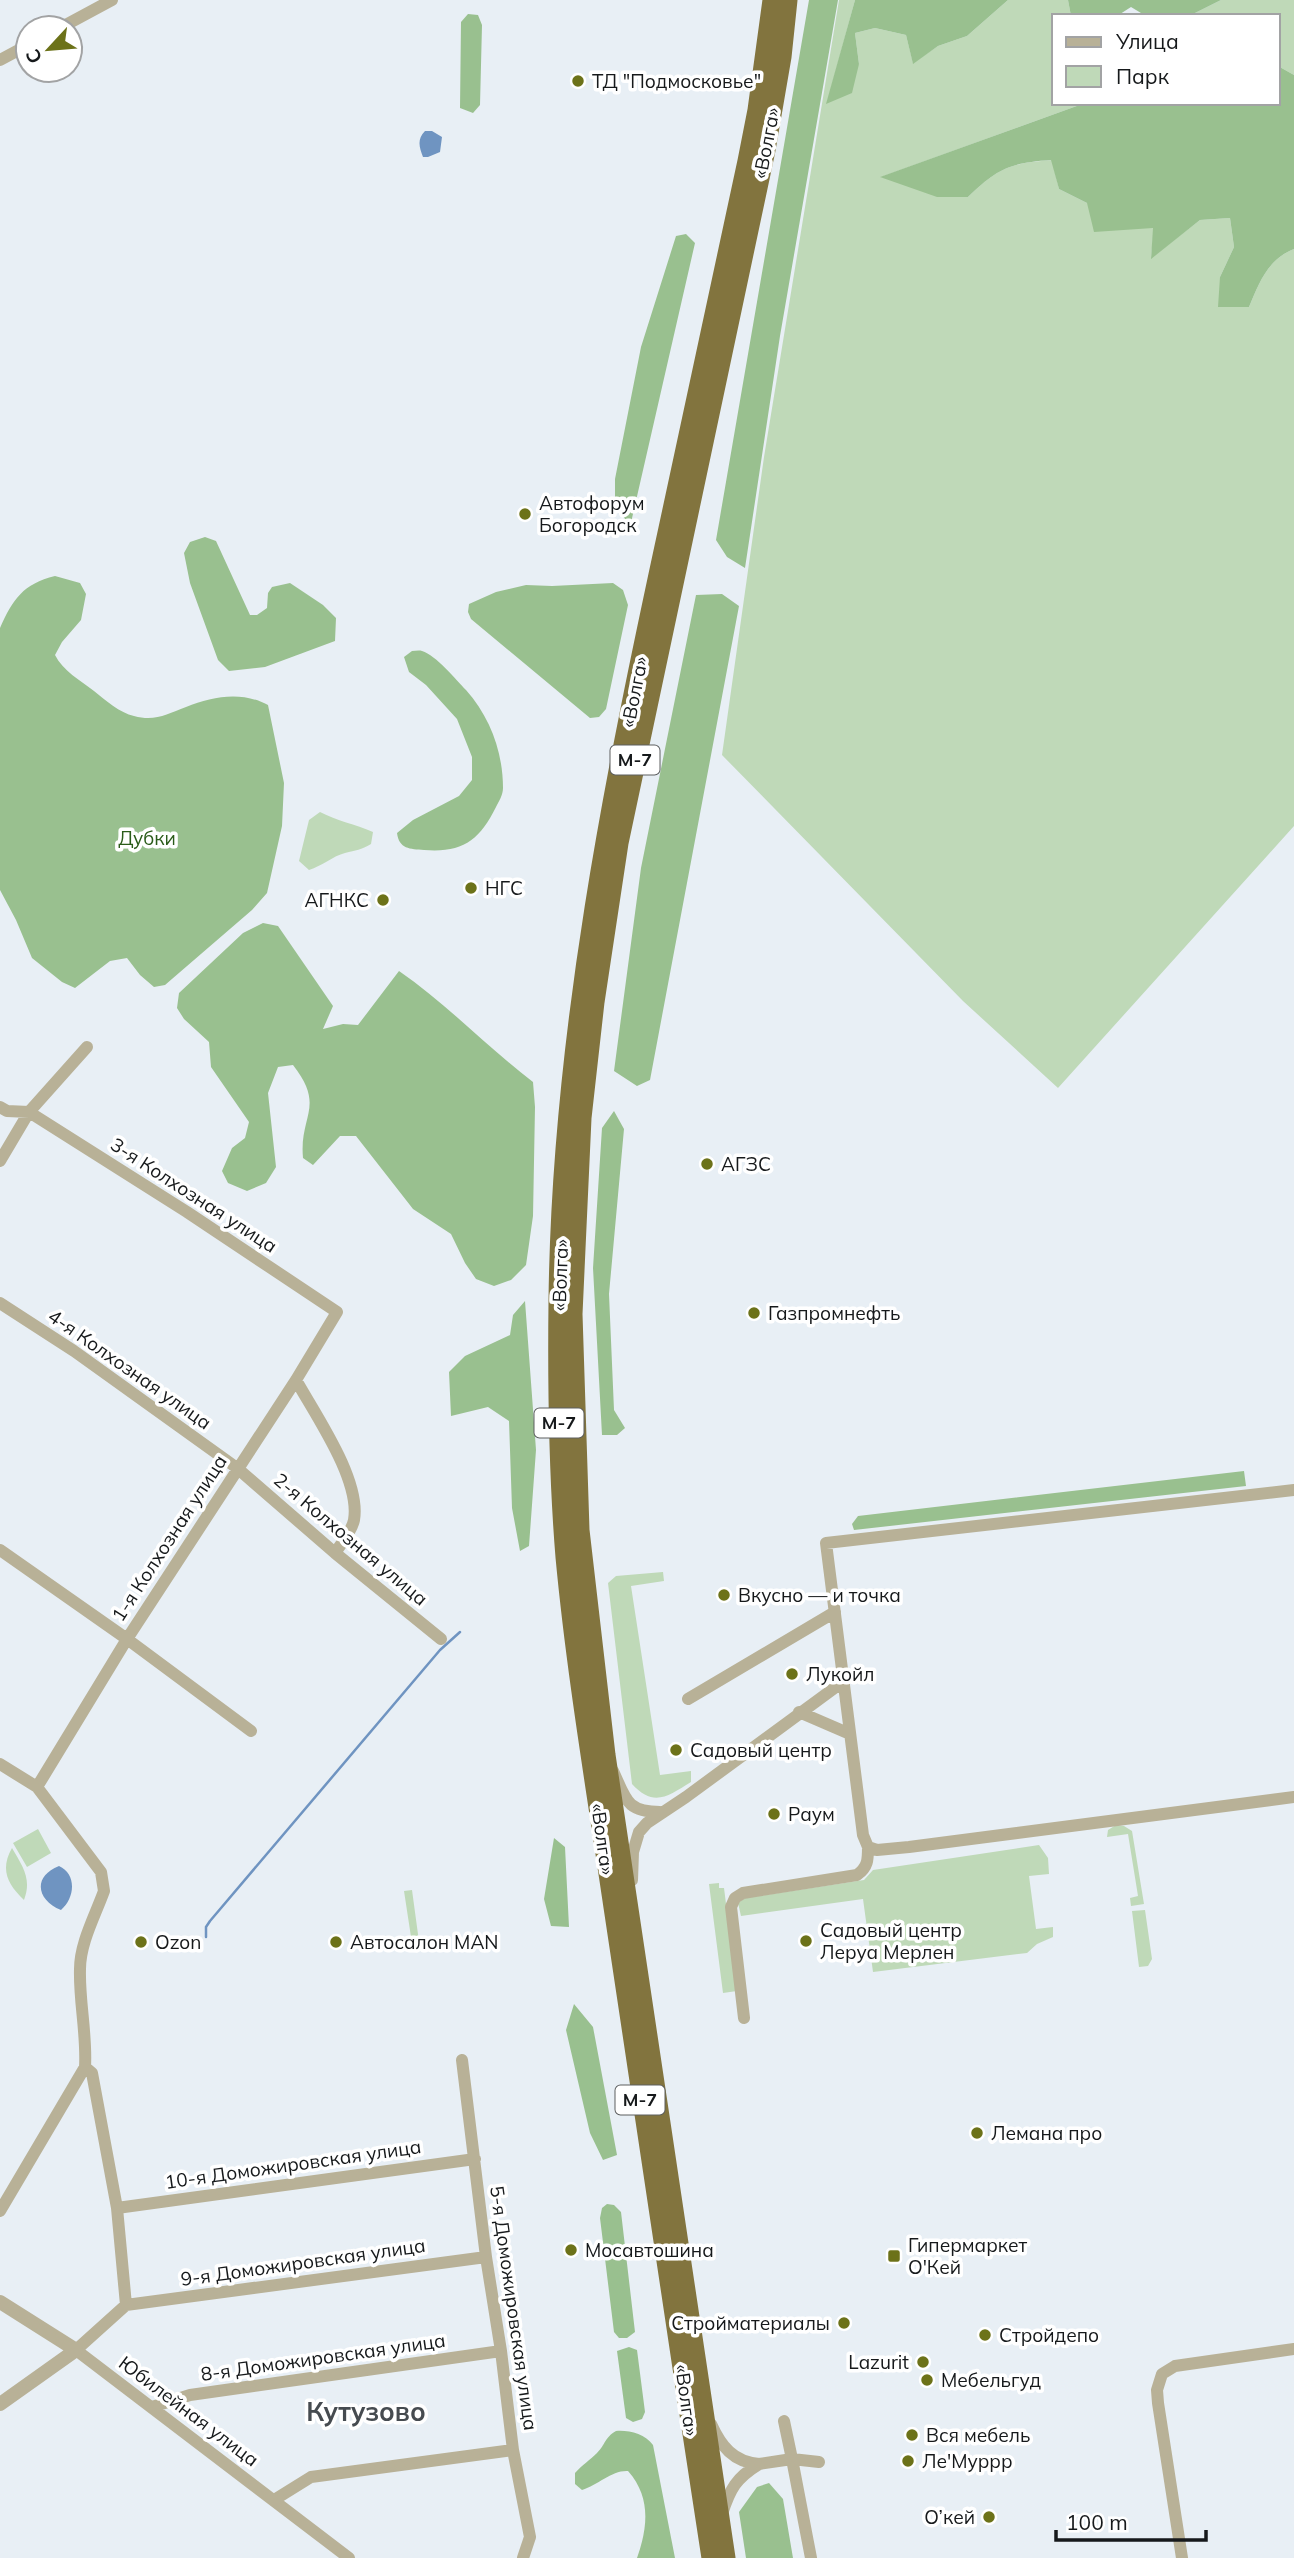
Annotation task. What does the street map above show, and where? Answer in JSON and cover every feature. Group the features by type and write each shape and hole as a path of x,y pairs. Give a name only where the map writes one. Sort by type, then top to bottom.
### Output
{"highway":[{"name":"«Волга»","path":"711,2558 649,2159 574,1640 565,1550 558,1398 558,1295 568,1100 579,1000 599,870 647,624 747,161 772,0"},
{"name":"«Волга»","path":"726,2558 606,1755 580,1530 573,1301 582,1118 596,991 619,843 766,150 782,57 788,0"}],"street":[{"path":"84,15 113,0"},
{"path":"0,1161 29,1112 87,1047"},
{"path":"0,1107 7,1111 29,1112"},
{"name":"3-я Колхозная улица","path":"29,1112 187,1212 337,1312"},
{"name":"4-я Колхозная улица","path":"0,1303 74,1351 237,1468"},
{"name":"1-я Колхозная улица","path":"37,1787 127,1639 296,1380 337,1312"},
{"path":"296,1380 349,1478 354,1497 354,1522 335,1553"},
{"name":"2-я Колхозная улица","path":"237,1468 335,1553 441,1639"},
{"path":"744,2018 731,1907 735,1898 743,1893 857,1875 864,1870 868,1862 827,1542 1294,1490"},
{"path":"0,1550 251,1731"},
{"path":"688,1699 835,1612"},
{"path":"630,1917 633,1852 639,1832 660,1812 686,1797 844,1681"},
{"path":"799,1712 850,1734"},
{"path":"606,1755 627,1800 637,1810 660,1812"},
{"path":"0,1764 37,1787 100,1872 104,1882 104,1891 80,1962 85,2067 0,2211"},
{"path":"868,1847 877,1850 909,1847 1294,1797"},
{"name":"5-я Доможировская улица","path":"462,2060 513,2450 530,2537 523,2558"},
{"path":"0,2404 76,2350 126,2305 117,2208 92,2073 85,2067"},
{"name":"10-я Доможировская улица","path":"117,2208 475,2159"},
{"name":"9-я Доможировская улица","path":"126,2305 486,2257"},
{"name":"Юбилейная улица","path":"0,2302 76,2350 349,2558"},
{"path":"1182,2558 1158,2403 1157,2390 1162,2374 1175,2366 1294,2349"},
{"name":"8-я Доможировская улица","path":"152,2407 190,2395 501,2351"},
{"path":"705,2414 720,2443 740,2460 759,2464 792,2459 819,2462"},
{"path":"784,2421 811,2558"},
{"path":"274,2500 311,2477 513,2450"},
{"path":"720,2518 738,2478 759,2464"}],"green space":[{"path":"809,0 838,0 780,336 745,568 727,557 716,540"},
{"path":"839,0 855,0 827,103 859,64 855,33 875,28 906,35 913,63 938,46 967,36 1008,0 1068,0 1071,14 1052,14 1052,105 1079,105 881,177 968,197 988,179 1015,165 1052,160 1059,189 1087,203 1154,228 1151,258 1200,220 1230,218 1234,247 1220,277 1249,307 1271,265 1294,249 1294,826 1058,1088 963,1001 722,755 764,457"},
{"path":"855,0 1008,0 967,36 938,46 913,64 906,35 875,28 855,33 859,64 852,93 826,104"},
{"path":"1068,0 1221,0 1193,14 1143,14 1131,7 1120,14 1071,14"},
{"path":"1221,0 1294,0 1294,75 1280,67 1280,14 1193,14"},
{"path":"468,14 478,15 482,25 480,105 473,113 460,108 461,22"},
{"path":"1280,67 1294,75 1294,249 1271,265 1249,307 1218,307 1220,277 1234,247 1230,218 1200,220 1151,259 1153,228 1094,232 1087,203 1059,189 1051,160 1005,169 988,179 968,197 937,197 880,177 1079,105 1280,105"},
{"path":"686,234 695,243 630,527 615,503 615,479 641,347 676,236"},
{"path":"205,537 216,541 250,615 257,615 267,608 268,593 272,587 290,583 323,605 336,618 335,641 265,667 229,671 218,660 190,583 184,553 190,542"},
{"name":"Дубки","path":"55,576 80,583 86,594 81,620 62,642 55,655 67,671 118,709 148,718 207,700 227,697 248,698 268,705 284,783 282,826 267,893 252,910 165,985 154,987 127,958 110,961 75,988 62,982 32,958 0,890 0,628 20,594 35,583"},
{"path":"613,583 623,590 628,605 606,709 599,717 590,718 471,619 468,612 469,604 496,592 526,585"},
{"path":"722,594 739,606 650,1080 637,1086 614,1071 641,868 696,595"},
{"path":"412,651 428,653 466,690 482,712 498,748 503,791 500,800 483,828 459,847 419,850 403,845 398,838 397,833 413,820 459,796 472,780 472,757 457,719 426,685 409,672 404,657"},
{"path":"320,812 373,832 371,844 341,854 309,870 299,861 309,820"},
{"path":"263,923 278,926 333,1006 323,1029 343,1024 358,1025 399,971 434,997 533,1082 533,1216 526,1265 511,1280 494,1286 476,1279 451,1234 413,1209 356,1136 340,1136 313,1165 303,1158 304,1131 310,1102 303,1079 293,1065 278,1067 268,1093 276,1167 266,1183 247,1191 228,1183 222,1171 232,1148 245,1138 249,1122 211,1067 209,1042 184,1019 177,1008 179,993 243,933"},
{"path":"614,1111 624,1129 609,1294 614,1410 625,1428 617,1435 602,1435 593,1268 602,1128"},
{"path":"525,1301 536,1450 529,1546 520,1551 512,1508 509,1421 488,1407 451,1416 449,1372 465,1356 510,1335 513,1315"},
{"path":"1244,1471 1246,1486 854,1530 852,1524 858,1516"},
{"path":"663,1572 664,1581 631,1586 660,1775 691,1771 691,1782 668,1795 654,1798 632,1784 608,1583 616,1576"},
{"path":"1116,1825 1132,1831 1144,1904 1131,1906 1130,1898 1138,1896 1128,1834 1107,1837 1108,1830"},
{"path":"38,1829 51,1853 27,1867 13,1843"},
{"path":"554,1838 565,1847 569,1927 551,1926 544,1899"},
{"path":"1039,1845 1048,1858 1049,1874 1029,1876 1036,1929 1053,1927 1053,1937 1037,1944 1027,1953 873,1972 863,1899 741,1916 738,1903 745,1898 864,1880 873,1870"},
{"path":"12,1848 27,1879 24,1900 7,1876 6,1863"},
{"path":"719,1883 719,1888 724,1888 737,1991 723,1993 709,1884"},
{"path":"412,1890 420,1949 413,1950 404,1891"},
{"path":"1145,1910 1152,1959 1148,1966 1139,1967 1132,1911"},
{"path":"574,2004 593,2027 617,2155 603,2160 590,2133 566,2030"},
{"path":"607,2204 614,2205 621,2212 635,2332 627,2338 619,2338 614,2332 600,2218 602,2208"},
{"path":"629,2347 637,2350 645,2412 642,2419 633,2422 626,2418 617,2351"},
{"path":"616,2431 636,2434 653,2445 675,2558 637,2558 645,2524 644,2502 641,2491 628,2471 616,2473 582,2490 575,2484 575,2473"},
{"path":"769,2483 783,2499 793,2558 746,2558 739,2512 757,2487"}],"water":[{"path":"425,131 432,131 442,137 440,152 428,157 423,157 420,146"},
{"path":"59,1866 69,1875 72,1886 69,1899 61,1910 47,1900 41,1888 45,1876"}],"waterway":[{"path":"206,1937 206,1927 210,1921 440,1650 460,1632"}],"place":[{"name":"ТД \"Подмосковье\"","path":"578,81"},
{"name":"Автофорум Богородск","path":"525,514"},
{"name":"НГС","path":"471,888"},
{"name":"АГНКС","path":"383,900"},
{"name":"АГЗС","path":"707,1164"},
{"name":"Газпромнефть","path":"754,1313"},
{"name":"Вкусно — и точка","path":"724,1595"},
{"name":"Лукойл","path":"792,1674"},
{"name":"Садовый центр","path":"676,1750"},
{"name":"Раум","path":"774,1814"},
{"name":"Садовый центр Леруа Мерлен","path":"806,1941"},
{"name":"Ozon","path":"141,1942"},
{"name":"Автосалон MAN","path":"336,1942"},
{"name":"Лемана про","path":"977,2133"},
{"name":"Мосавтошина","path":"571,2250"},
{"name":"Гипермаркет О'Кей","path":"894,2256"},
{"name":"Стройматериалы","path":"844,2323"},
{"name":"Стройдепо","path":"985,2335"},
{"name":"Lazurit","path":"923,2362"},
{"name":"Мебельгуд","path":"927,2380"},
{"name":"Вся мебель","path":"912,2435"},
{"name":"Ле'Муррр","path":"908,2461"},
{"name":"О’кей","path":"989,2517"}],"district":[{"name":"Кутузово","path":"366,2412"}]}
